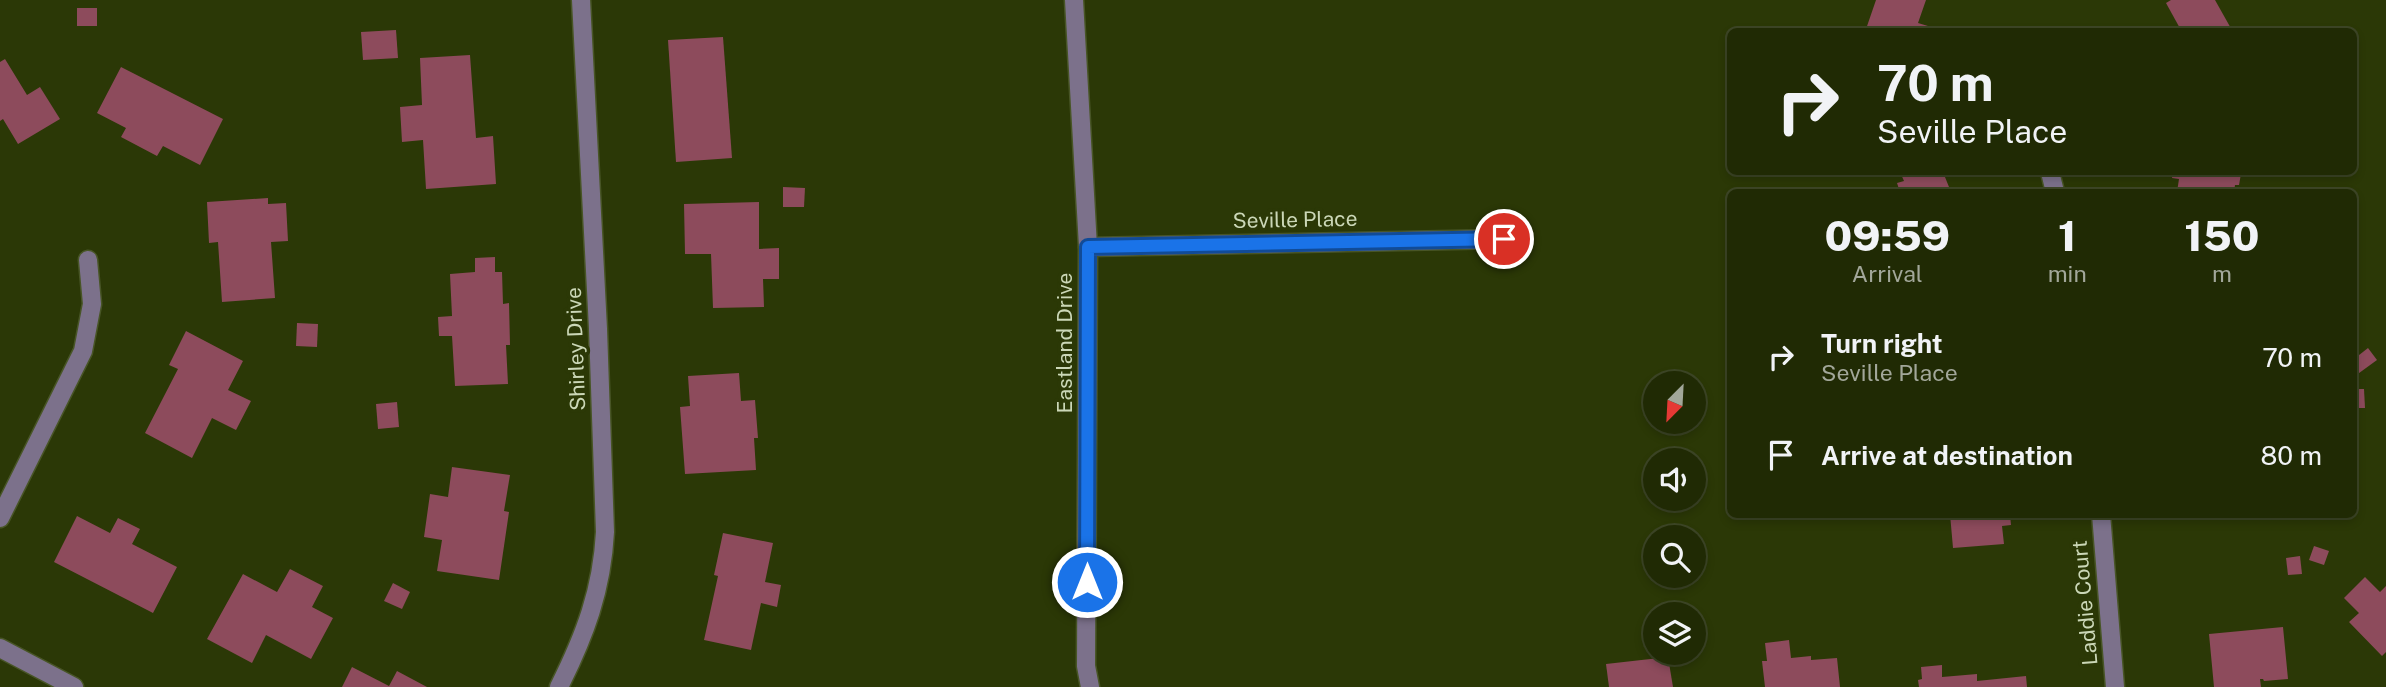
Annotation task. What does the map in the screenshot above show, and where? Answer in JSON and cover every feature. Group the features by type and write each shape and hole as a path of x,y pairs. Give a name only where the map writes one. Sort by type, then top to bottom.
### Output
{"street":[{"name":"Shirley Drive","path":"559,687 579,648 595,603 604,557 605,532 598,329 581,0"},
{"name":"Eastland Drive","path":"1074,0 1088,247 1086,666 1090,687"},
{"name":"Seville Place","path":"1088,247 1504,239"},
{"path":"0,518 83,351 92,304 88,260"},
{"name":"Laddie Court","path":"2101,518 2115,687"},
{"path":"0,648 74,687"}],"building":[{"path":"1876,0 1926,0 1918,23 1927,28 1866,28"},
{"path":"2171,0 2215,0 2231,28 2180,28 2166,3"},
{"path":"77,8 97,8 97,26 77,26"},
{"path":"396,30 398,58 363,60 361,32"},
{"path":"723,37 732,158 676,162 668,40"},
{"path":"470,55 476,138 493,136 496,184 426,189 423,140 402,142 400,107 422,105 420,58"},
{"path":"5,59 27,95 40,87 60,119 18,144 3,119 0,121 0,62"},
{"path":"121,67 223,119 200,165 163,146 157,156 121,137 126,128 97,113"},
{"path":"1901,175 1944,175 1949,187 1899,189 1897,183 1904,181"},
{"path":"2172,175 2241,175 2239,185 2235,185 2234,189 2177,189 2179,179 2172,178"},
{"path":"783,187 805,188 804,207 783,207"},
{"path":"268,198 268,204 286,203 288,241 271,242 275,298 222,302 218,242 209,243 207,202"},
{"path":"759,202 759,249 779,248 779,279 763,279 764,307 713,308 711,254 685,254 684,204"},
{"path":"495,257 495,272 502,272 503,304 509,303 510,345 506,345 508,384 455,386 452,336 439,336 438,317 452,316 450,274 475,272 475,258"},
{"path":"297,323 318,324 317,347 296,346"},
{"path":"186,331 243,361 228,390 251,401 236,430 212,418 192,458 145,433 178,369 169,365"},
{"path":"2368,348 2377,360 2357,375 2357,357"},
{"path":"739,373 741,401 755,400 758,438 754,438 756,470 685,474 680,407 690,406 688,376"},
{"path":"2357,389 2364,389 2365,408 2357,408"},
{"path":"397,402 399,427 378,429 376,404"},
{"path":"452,467 510,475 504,511 509,512 499,580 437,571 442,540 424,537 430,494 448,497"},
{"path":"77,516 110,533 118,518 140,529 132,544 177,567 153,613 54,562"},
{"path":"1950,518 2010,518 2011,525 2002,526 2004,544 1953,548"},
{"path":"723,533 773,543 765,582 781,585 777,607 761,603 751,650 704,640 718,576 714,575"},
{"path":"2314,546 2329,551 2324,565 2309,560"},
{"path":"2300,556 2302,574 2288,575 2286,558"},
{"path":"290,569 323,586 312,607 333,618 311,659 266,635 252,663 207,639 243,574 277,592"},
{"path":"2365,577 2380,592 2386,586 2386,652 2382,656 2349,622 2359,613 2344,598"},
{"path":"393,583 410,592 402,609 384,601"},
{"path":"2283,627 2288,679 2260,679 2261,687 2214,687 2209,634"},
{"path":"1789,640 1791,658 1837,658 1840,687 1765,687 1762,661 1767,661 1765,643"},
{"path":"1643,660 1643,665 1669,665 1673,687 1609,687 1606,664"},
{"path":"1942,665 1942,677 1977,674 1977,681 2026,676 2027,687 1919,687 1918,680 1922,679 1921,667"},
{"path":"352,667 389,686 397,671 427,687 342,687"}],"route":[{"path":"1087,582 1088,247 1504,239"}]}
